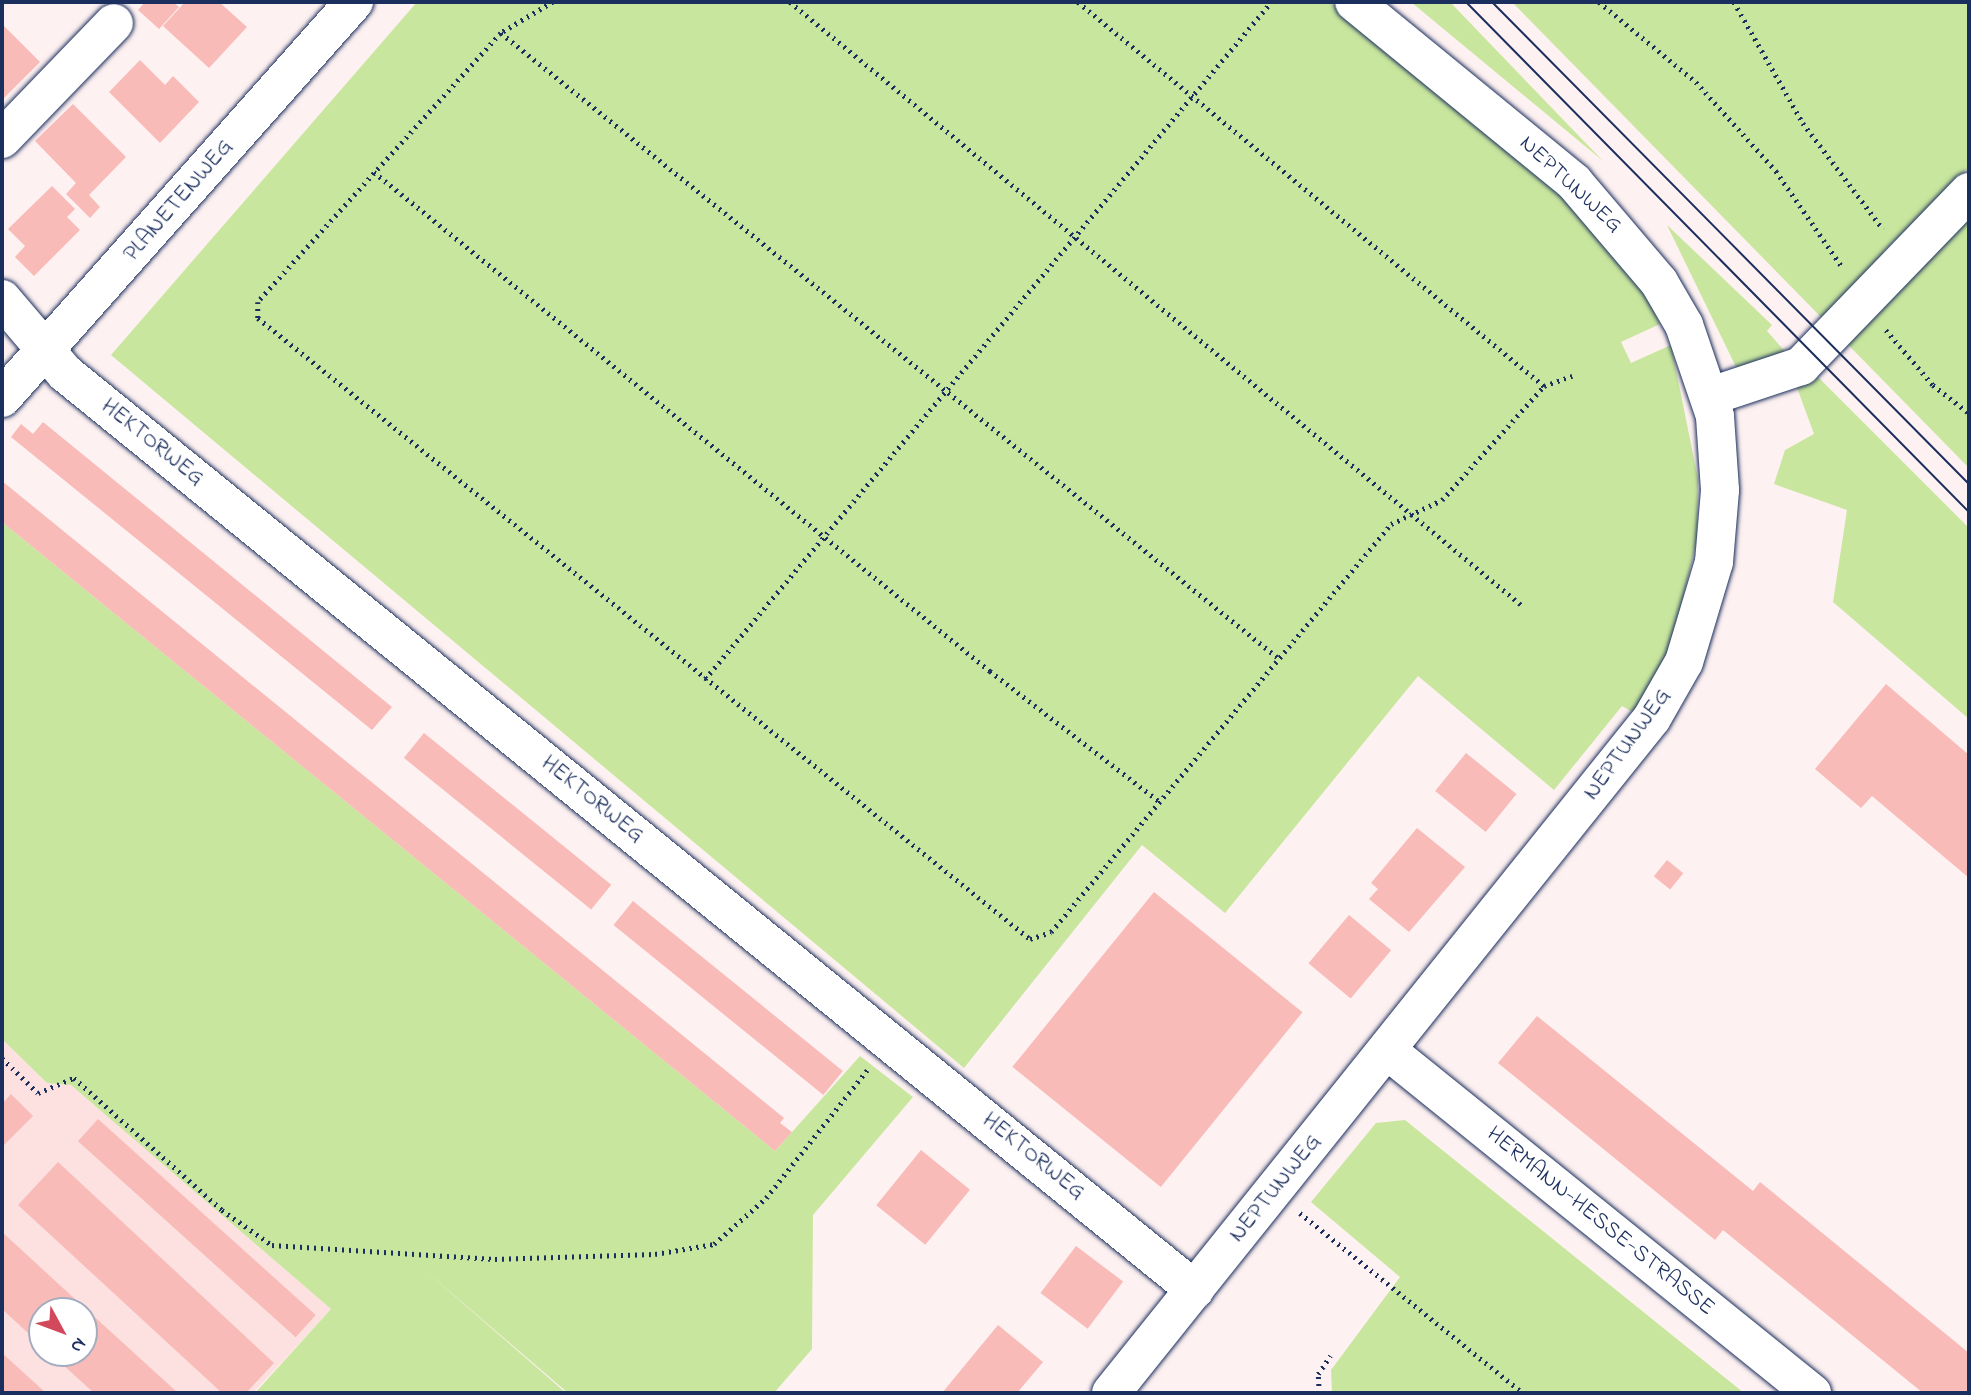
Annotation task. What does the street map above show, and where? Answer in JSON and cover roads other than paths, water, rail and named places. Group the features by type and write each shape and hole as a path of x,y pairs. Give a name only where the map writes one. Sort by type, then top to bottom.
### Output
{"street":[{"name":"PLANETENWEG","path":"2,398 354,2"},
{"name":"NEPTUNWEG","path":"1111,1393 1388,1051 1670,692 1696,630 1717,544 1720,452 1711,396 1672,303 1610,219 1555,165 1354,2"},
{"path":"2,139 114,23"},
{"path":"1711,396 1792,372 1969,192"},
{"name":"HEKTORWEG","path":"2,299 49,348 65,373 1195,1290"},
{"name":"HERMANN-HESSE-STRASSE","path":"1388,1051 1812,1393"}],"tram line":[{"path":"1466,2 1969,512"},
{"path":"1492,2 1969,484"}]}
